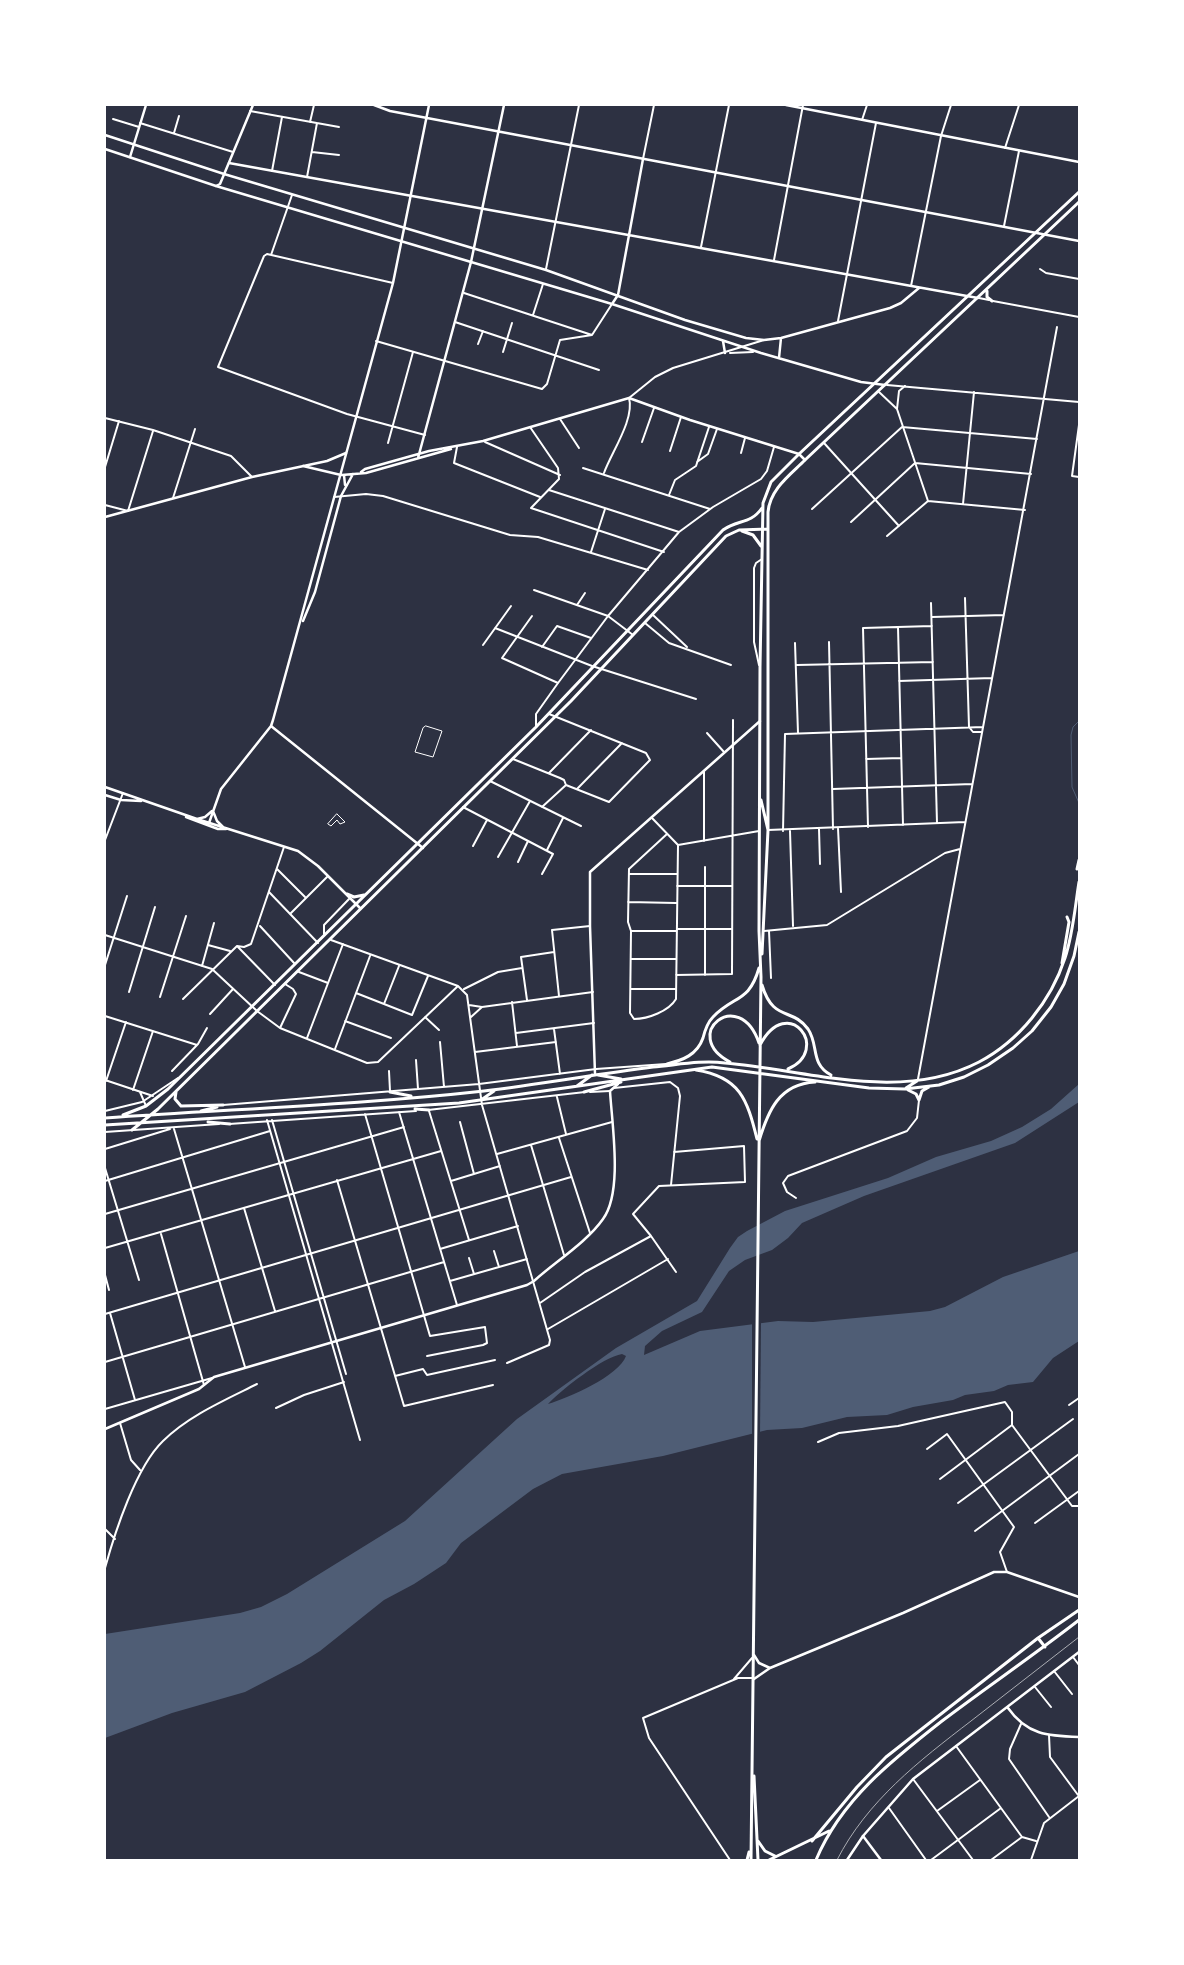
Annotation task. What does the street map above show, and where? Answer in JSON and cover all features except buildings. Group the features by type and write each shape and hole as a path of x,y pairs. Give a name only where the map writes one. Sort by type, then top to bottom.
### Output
{"main road":[{"path":"749,1860 751,1847 754,1678 761,977 760,634 762,508 771,482 799,454 1079,192"},
{"path":"656,1067 683,1060 693,1052 699,1045 705,1028 713,1017 748,993 755,981 761,963 767,931 768,507 773,494 805,460 887,385 1079,202"},
{"path":"987,290 988,297 992,301"},
{"path":"105,1118 129,1114 146,1106 180,1077 549,714 723,530 735,524 753,519 762,508"},
{"path":"132,1130 176,1091 556,716 726,536 739,530 768,529"},
{"path":"739,530 753,535 762,548"},
{"path":"760,634 768,644"},
{"path":"760,721 767,704"},
{"path":"760,721 767,732"},
{"path":"760,794 768,830"},
{"path":"1077,869 1079,860"},
{"path":"105,1118 194,1114 417,1097 501,1089 595,1074 704,1062 758,1066 887,1083 940,1077 971,1066 1010,1041 1033,1017 1045,999 1062,966 1069,942 1079,882"},
{"path":"349,896 365,895"},
{"path":"1062,966 1069,922 1067,917"},
{"path":"105,1125 482,1103 575,1087 717,1067 869,1088 905,1089 932,1086 964,1077 988,1066 1005,1055 1032,1031 1051,1007 1064,984 1074,956 1079,932"},
{"path":"761,977 764,992 772,1004 781,1013 795,1018 804,1025 811,1035 818,1063 825,1072 836,1077"},
{"path":"731,1063 716,1053 710,1042 711,1028 721,1018 732,1015 744,1019 752,1028 760,1046"},
{"path":"760,1046 768,1032 775,1026 792,1023 800,1028 807,1043 805,1054 797,1064 782,1070"},
{"path":"686,1070 714,1073 736,1088 747,1102 758,1144"},
{"path":"575,1087 595,1074 628,1079"},
{"path":"584,1092 634,1078"},
{"path":"918,1080 932,1086"},
{"path":"905,1089 918,1080"},
{"path":"758,1144 769,1112 777,1100 796,1086 822,1081"},
{"path":"919,1100 922,1091 932,1086"},
{"path":"482,1103 491,1092 501,1089"},
{"path":"905,1089 913,1091 919,1100"},
{"path":"176,1091 175,1100 181,1106 223,1105"},
{"path":"390,1092 417,1097"},
{"path":"194,1114 223,1105"},
{"path":"404,1108 429,1110"},
{"path":"197,1120 230,1124"},
{"path":"812,1841 856,1787 886,1757 1038,1638 1079,1610"},
{"path":"816,1860 833,1828 863,1789 901,1753 1079,1620"},
{"path":"1038,1638 1045,1646"},
{"path":"753,1751 758,1860"},
{"path":"770,1860 812,1841 833,1828"},
{"path":"756,1837 762,1849 776,1856"}],"street":[{"path":"130,158 146,105"},
{"path":"216,186 220,184 253,105"},
{"path":"310,122 314,105"},
{"path":"374,105 390,111 1079,240"},
{"path":"212,827 209,823 212,810 221,789 271,726 334,497 343,475 356,415 393,283 429,105"},
{"path":"418,458 472,262 504,105"},
{"path":"546,270 579,105"},
{"path":"592,335 618,295 654,105"},
{"path":"701,248 729,105"},
{"path":"786,105 1079,162"},
{"path":"862,120 867,105"},
{"path":"911,286 941,136 951,105"},
{"path":"1005,148 1019,105"},
{"path":"774,260 803,107"},
{"path":"250,111 339,127"},
{"path":"174,133 179,116"},
{"path":"272,171 282,117"},
{"path":"114,119 139,127"},
{"path":"837,323 876,122"},
{"path":"140,123 233,152"},
{"path":"307,177 317,123"},
{"path":"105,135 292,195 546,270 694,323 746,338 764,340 781,338 837,323 901,303 920,288"},
{"path":"105,150 216,186 612,304 756,352 861,382 1079,402"},
{"path":"1004,226 1019,151"},
{"path":"312,152 339,156"},
{"path":"229,163 774,260 1079,317"},
{"path":"271,255 292,195"},
{"path":"393,283 267,254 264,256 218,367 347,414 424,435"},
{"path":"1040,270 1046,273 1079,279"},
{"path":"533,315 543,284"},
{"path":"463,292 592,335"},
{"path":"455,322 599,370"},
{"path":"503,352 512,323"},
{"path":"918,1080 972,784 1046,398 1057,327"},
{"path":"478,344 483,331"},
{"path":"376,341 542,389 547,384 556,356 557,346 562,338 592,335"},
{"path":"779,358 781,338"},
{"path":"604,473 623,432 630,403 649,381 667,370 764,340"},
{"path":"723,341 725,353"},
{"path":"388,443 413,352"},
{"path":"725,353 756,352"},
{"path":"861,382 866,392"},
{"path":"905,386 899,391 897,409 928,501"},
{"path":"879,392 897,409"},
{"path":"963,504 974,392"},
{"path":"360,472 366,473 633,398 654,408 799,454 805,460"},
{"path":"642,442 654,408"},
{"path":"670,451 681,417"},
{"path":"105,418 153,430 231,456 252,477"},
{"path":"560,419 580,448"},
{"path":"105,467 119,421"},
{"path":"1079,424 1072,476 1079,477"},
{"path":"698,462 709,426"},
{"path":"812,509 902,427 1038,439"},
{"path":"530,428 558,468 560,475"},
{"path":"173,498 195,429"},
{"path":"669,495 675,480 691,470 708,454 717,429"},
{"path":"128,511 153,430"},
{"path":"741,453 745,438"},
{"path":"483,440 560,475"},
{"path":"824,443 900,526"},
{"path":"536,727 536,714 575,659 608,616 679,532 710,509 761,479 767,471 774,446"},
{"path":"301,466 343,475 353,474 420,453 447,447 452,448"},
{"path":"457,447 454,464 541,497"},
{"path":"105,518 252,477 327,462 347,452"},
{"path":"851,522 915,463 1031,474"},
{"path":"583,468 604,473 710,509"},
{"path":"300,625 315,592 341,496 353,474"},
{"path":"343,475 344,489"},
{"path":"560,475 549,490 531,508 664,552"},
{"path":"549,490 679,532"},
{"path":"334,497 371,494 383,496 510,535 538,537 648,570"},
{"path":"887,536 928,501 1024,510"},
{"path":"105,505 128,511"},
{"path":"590,552 605,509"},
{"path":"760,667 754,647 754,568 756,563 762,559"},
{"path":"534,590 608,616 633,635"},
{"path":"576,605 585,593"},
{"path":"964,598 968,727 973,732 982,732"},
{"path":"931,603 937,823"},
{"path":"483,645 511,606"},
{"path":"932,617 1005,614"},
{"path":"653,615 689,649"},
{"path":"532,616 502,658 558,683"},
{"path":"645,622 669,643 731,665"},
{"path":"542,646 557,626 591,638"},
{"path":"868,827 863,628 932,626"},
{"path":"898,627 903,825"},
{"path":"495,628 595,667 696,699"},
{"path":"829,642 833,829"},
{"path":"796,643 798,733"},
{"path":"796,665 933,662"},
{"path":"899,681 993,678"},
{"path":"513,759 564,780 566,785 609,802 649,762 650,757 622,743 549,714"},
{"path":"676,975 732,974 733,720"},
{"path":"595,1074 589,877 592,870 760,721"},
{"path":"271,726 423,848"},
{"path":"426,726 442,731 433,757 415,752 423,728 426,726"},
{"path":"783,831 785,734 983,726"},
{"path":"549,773 591,730"},
{"path":"707,733 724,752"},
{"path":"578,789 622,743"},
{"path":"866,759 901,758"},
{"path":"704,770 704,841"},
{"path":"490,781 581,826"},
{"path":"833,789 972,784"},
{"path":"542,807 566,785"},
{"path":"105,787 183,815 284,847 308,857 360,908"},
{"path":"105,840 123,793"},
{"path":"105,795 120,800 143,801"},
{"path":"498,857 530,801"},
{"path":"463,807 553,854 542,874"},
{"path":"197,819 205,817 212,810"},
{"path":"212,810 217,821 226,828"},
{"path":"337,814 346,822 340,824 337,820 331,826 328,824 337,814"},
{"path":"183,815 205,825 226,828"},
{"path":"651,816 678,845 676,999 672,1004 656,1014 642,1019 631,1017 628,874 631,865 667,834"},
{"path":"547,850 563,818"},
{"path":"473,846 487,820"},
{"path":"768,830 790,831 965,822"},
{"path":"205,825 209,823"},
{"path":"838,828 840,892"},
{"path":"819,829 820,864"},
{"path":"678,845 760,831"},
{"path":"790,831 793,927"},
{"path":"518,862 528,841"},
{"path":"183,999 237,946 244,947 251,944 284,847"},
{"path":"771,978 767,931 827,925 945,852 960,848"},
{"path":"705,867 705,975"},
{"path":"277,869 306,898"},
{"path":"628,874 677,874"},
{"path":"290,914 329,876"},
{"path":"677,886 733,886"},
{"path":"269,892 318,942"},
{"path":"105,965 127,896"},
{"path":"324,936 324,925 349,896"},
{"path":"628,902 677,902"},
{"path":"129,992 156,907"},
{"path":"160,997 186,916"},
{"path":"202,966 214,923"},
{"path":"259,925 295,964"},
{"path":"559,996 552,930 590,926"},
{"path":"630,931 732,929"},
{"path":"105,935 212,969 252,1007 280,1028 374,1064 458,986"},
{"path":"328,939 464,989 471,1017 482,1103 548,1329 549,1345 507,1363"},
{"path":"307,1038 343,944"},
{"path":"208,945 230,952"},
{"path":"237,946 275,985"},
{"path":"526,1000 521,957 554,952"},
{"path":"335,1050 370,955"},
{"path":"631,959 676,959"},
{"path":"384,1004 399,965"},
{"path":"464,989 498,972 522,968"},
{"path":"296,971 328,983"},
{"path":"356,993 412,1015 428,976"},
{"path":"280,1028 296,994 293,989 284,983"},
{"path":"631,989 676,988"},
{"path":"210,1014 233,989"},
{"path":"469,1005 482,1007 592,992"},
{"path":"512,1002 518,1046"},
{"path":"471,1017 482,1007"},
{"path":"105,1016 197,1045"},
{"path":"425,1017 439,1030"},
{"path":"345,1021 391,1038"},
{"path":"126,1022 106,1080 153,1096"},
{"path":"516,1033 594,1023"},
{"path":"172,1071 197,1045 207,1028"},
{"path":"554,1028 560,1074"},
{"path":"133,1090 152,1031"},
{"path":"440,1042 444,1087"},
{"path":"475,1052 556,1042"},
{"path":"416,1060 418,1089"},
{"path":"223,1105 479,1084 596,1069 670,1063"},
{"path":"389,1071 390,1092"},
{"path":"105,1111 127,1108 145,1101 173,1079 180,1077"},
{"path":"105,1132 429,1110 482,1103 557,1097 584,1092 610,1091 618,1087 666,1082 674,1083 680,1092 671,1185"},
{"path":"610,1091 619,1083"},
{"path":"105,1408 527,1285 534,1281 590,1233 606,1216 614,1195 610,1091"},
{"path":"140,1092 146,1106"},
{"path":"557,1097 566,1134"},
{"path":"796,1198 787,1192 784,1184 788,1176 907,1131 917,1118 919,1100"},
{"path":"429,1110 469,1240"},
{"path":"399,1112 457,1305"},
{"path":"365,1114 430,1336 485,1327 487,1343 427,1356"},
{"path":"267,1120 360,1440"},
{"path":"272,1120 346,1374"},
{"path":"460,1122 474,1174"},
{"path":"497,1154 612,1122"},
{"path":"105,1149 174,1128"},
{"path":"174,1128 245,1366"},
{"path":"105,1214 404,1128"},
{"path":"105,1181 270,1131"},
{"path":"559,1137 590,1233"},
{"path":"530,1145 564,1255"},
{"path":"674,1152 744,1146 745,1182 659,1186 654,1188 633,1214 668,1258 676,1272"},
{"path":"105,1248 441,1151"},
{"path":"451,1181 500,1166"},
{"path":"105,1168 139,1280"},
{"path":"105,1314 572,1177"},
{"path":"338,1180 404,1406 493,1385"},
{"path":"244,1208 275,1312"},
{"path":"440,1249 518,1226"},
{"path":"160,1232 204,1385"},
{"path":"540,1303 585,1272 651,1236"},
{"path":"494,1251 499,1267"},
{"path":"469,1258 474,1274"},
{"path":"548,1329 668,1258"},
{"path":"450,1281 528,1259"},
{"path":"105,1362 444,1262"},
{"path":"105,1275 109,1290"},
{"path":"110,1313 135,1400"},
{"path":"395,1376 423,1369 427,1375 495,1360"},
{"path":"105,1428 204,1385 214,1377"},
{"path":"276,1408 304,1395 344,1382"},
{"path":"105,1568 140,1470 162,1442 178,1428 215,1405 257,1384"},
{"path":"1069,1405 1079,1398"},
{"path":"818,1442 838,1433 916,1422 970,1408 1005,1402 1012,1412 1012,1425 1067,1500 1072,1506 1079,1506"},
{"path":"958,1503 1073,1418"},
{"path":"120,1422 131,1460 140,1470"},
{"path":"940,1479 1012,1425"},
{"path":"927,1449 947,1434 1014,1527 1000,1552 1007,1572"},
{"path":"975,1531 1079,1454"},
{"path":"1035,1523 1079,1491"},
{"path":"105,1529 115,1539"},
{"path":"730,1860 649,1738 643,1720 646,1716 733,1680 754,1678 770,1668 903,1614 994,1572 1007,1572 1079,1596"},
{"path":"847,1860 863,1836 913,1779 1079,1652"},
{"path":"733,1680 754,1655 759,1663 770,1668"},
{"path":"1073,1657 1079,1665"},
{"path":"1054,1671 1072,1694"},
{"path":"1035,1686 1051,1707"},
{"path":"1008,1708 1020,1724 1049,1735 1079,1737"},
{"path":"1020,1724 1010,1748 1009,1759 1049,1818"},
{"path":"1031,1860 1042,1826 1049,1818 1079,1796 1050,1757 1049,1735"},
{"path":"956,1746 1022,1837 1036,1841"},
{"path":"913,1779 973,1860"},
{"path":"937,1812 980,1780"},
{"path":"888,1808 926,1860"},
{"path":"930,1860 1001,1808"},
{"path":"863,1836 881,1860"},
{"path":"991,1860 1022,1837"}],"water":[{"path":"1079,1084 1079,1102 1015,1143 864,1196 802,1223 788,1238 772,1250 745,1260 729,1271 702,1312 662,1331 645,1346 644,1355 700,1331 778,1321 813,1322 930,1311 945,1307 1003,1277 1079,1251 1079,1341 1053,1358 1033,1382 1008,1385 994,1391 965,1395 953,1400 913,1407 887,1415 847,1417 802,1428 767,1430 663,1456 562,1474 533,1489 461,1543 446,1563 414,1584 384,1600 320,1651 301,1663 245,1692 172,1713 105,1738 105,1634 240,1613 261,1607 287,1594 405,1521 517,1419 616,1348 697,1301 730,1248 738,1237 747,1231 785,1211 888,1178 936,1157 991,1141 1022,1127 1051,1109","holes":["622,1354 626,1356 621,1364 604,1378 568,1397 548,1404 594,1367 614,1356"]}],"pier":[{"path":"761,1321 760,1434 752,1436 752,1322"}],"waterway":[{"path":"1079,721 1073,727 1071,735 1072,787 1079,803"}],"railway":[{"path":"837,1860 863,1819 896,1783 932,1751 1079,1637"}]}
